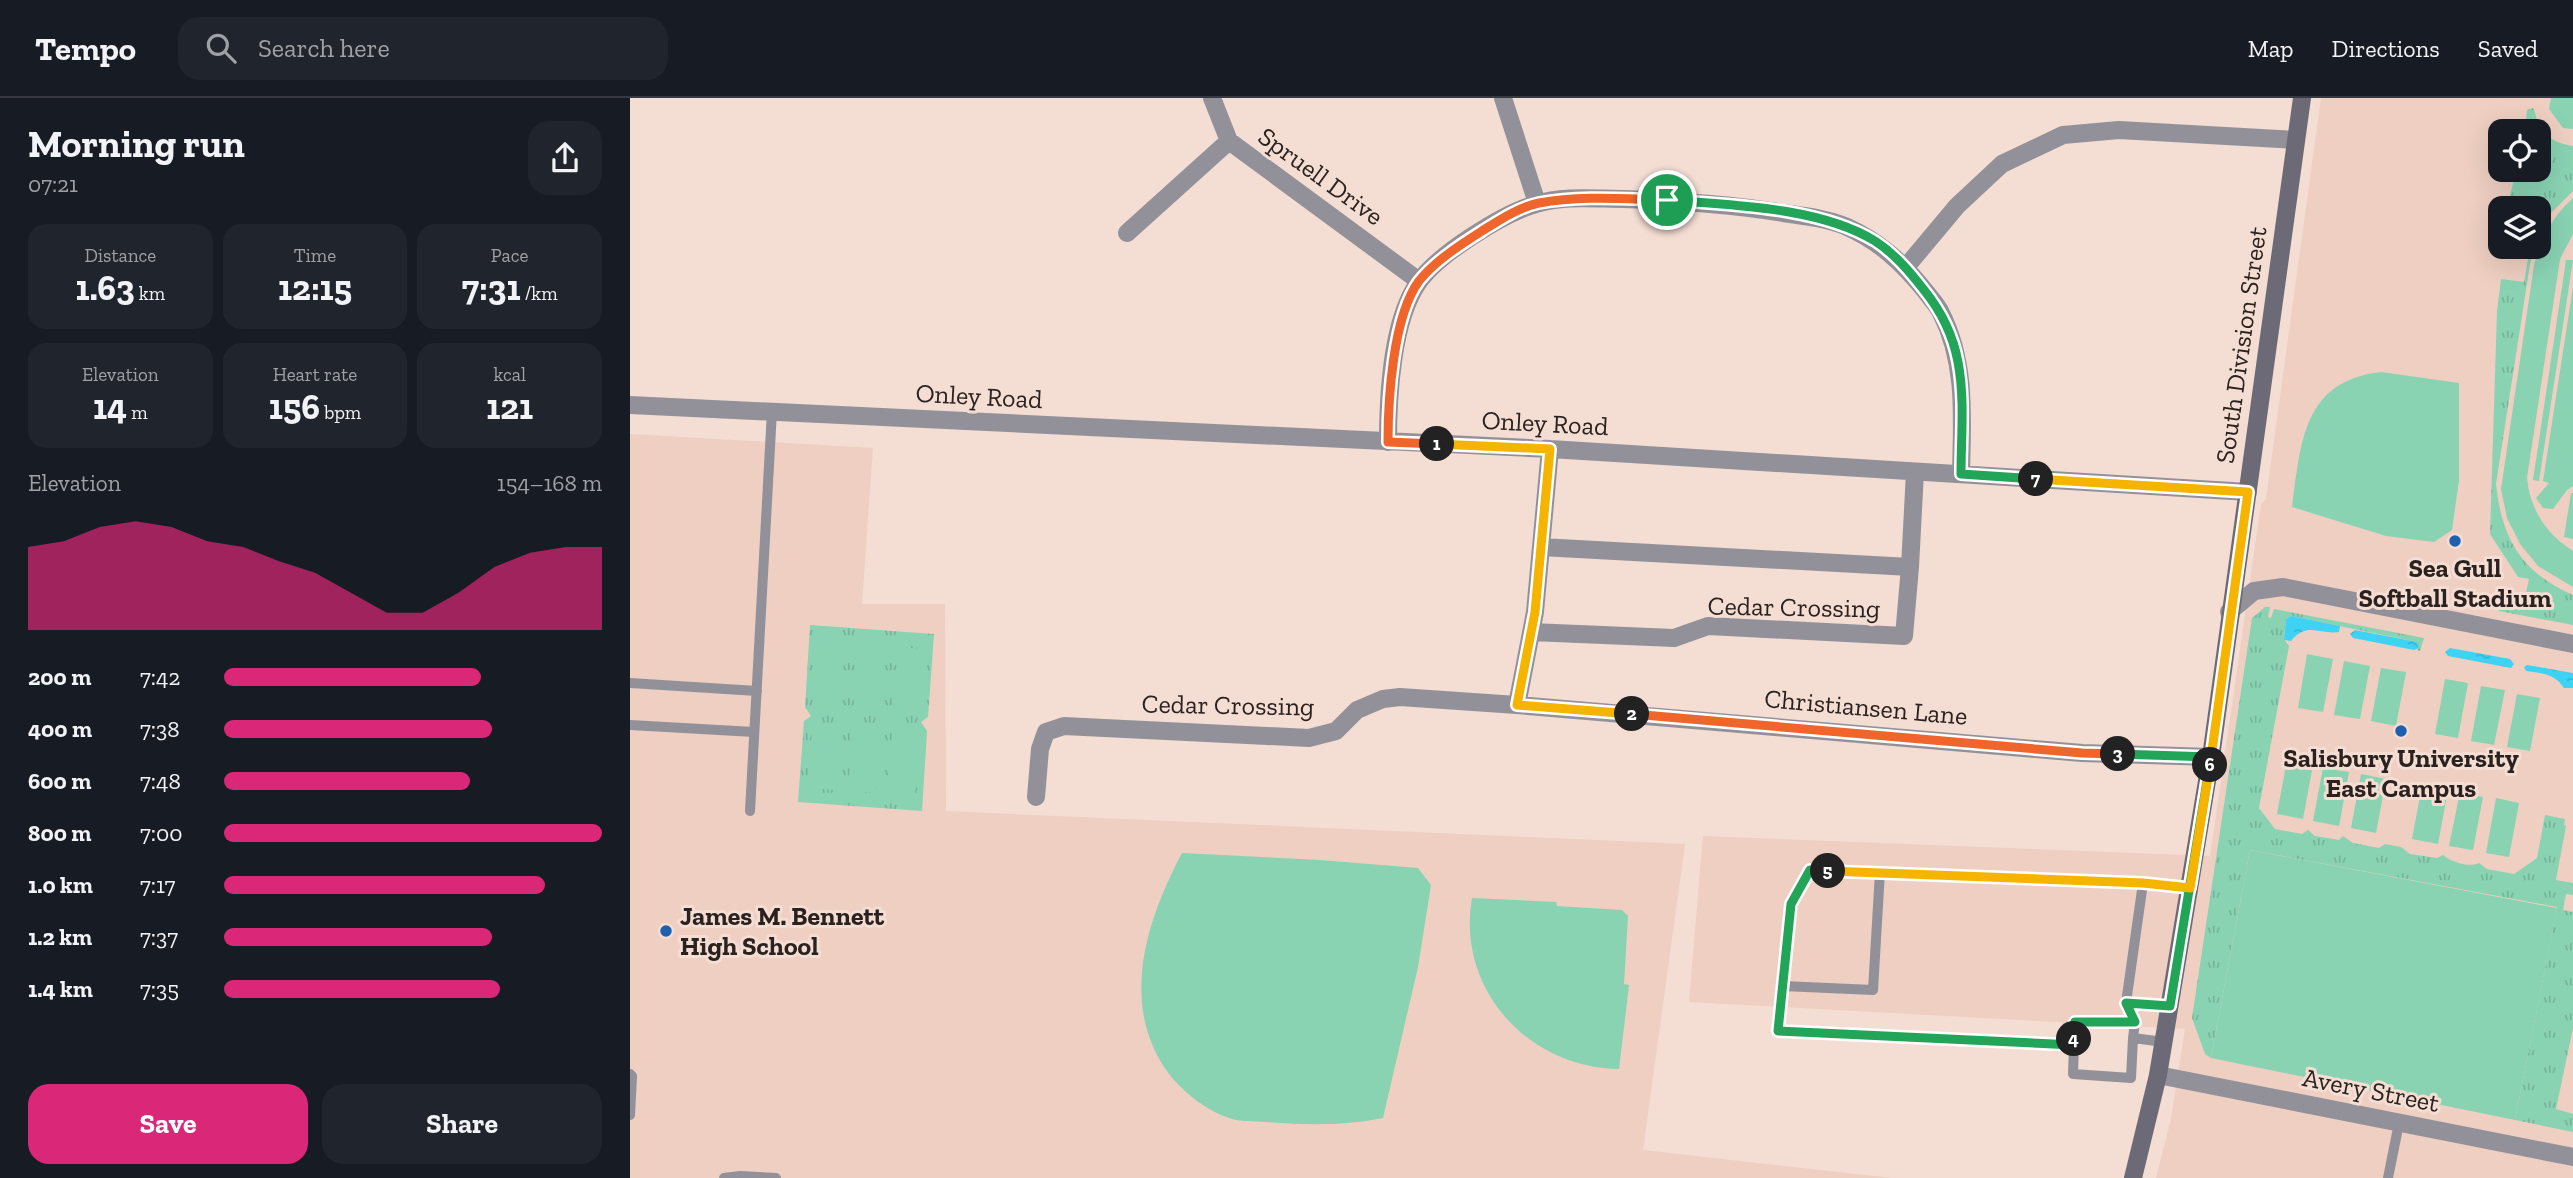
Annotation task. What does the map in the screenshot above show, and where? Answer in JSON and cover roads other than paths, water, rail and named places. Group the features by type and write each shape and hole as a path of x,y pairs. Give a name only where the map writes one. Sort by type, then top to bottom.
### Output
{"street":[{"name":"Spruell Drive","path":"1212,98 1228,141 1419,281"},
{"path":"1503,98 1536,203"},
{"name":"South Division Street","path":"2133,1178 2158,1075 2211,757 2301,98"},
{"path":"1906,267 1957,206 2002,164 2063,135 2119,130 2295,140"},
{"path":"1127,233 1228,141"},
{"path":"1388,442 1392,366 1406,311 1419,281 1462,244 1498,221 1536,203 1580,198 1667,200 1741,206 1823,219 1876,242 1906,267 1941,312 1958,360 1962,393 1961,474"},
{"name":"Onley Road","path":"630,405 1550,449 2248,492"},
{"path":"1517,705 1531,632 1550,449"},
{"name":"Cedar Crossing","path":"1531,632 1674,638 1708,626 1904,636 1915,472"},
{"name":"Cedar Crossing","path":"1541,547 1910,567"},
{"path":"2230,612 2254,592 2283,587 2573,645"},
{"name":"Cedar Crossing","path":"1036,797 1040,749 1046,733 1064,726 1310,738 1336,731 1357,710 1382,699 1400,697 1517,705"},
{"name":"Christiansen Lane","path":"1517,705 2082,753 2211,757"},
{"name":"Avery Street","path":"2158,1075 2573,1157"}],"lane":[{"path":"750,811 772,411"},
{"path":"630,683 757,691"},
{"path":"630,725 754,732"},
{"path":"2074,1045 1778,1031 1791,904 1810,870 2143,883 2190,888"},
{"path":"1783,986 1873,990 1880,872"},
{"path":"2135,1022 2075,1022 2073,1074 2131,1077 2135,1022 2126,1003 2143,883"},
{"path":"2126,1003 2170,1006"},
{"path":"2133,1038 2164,1042"},
{"path":"630,1074 630,1115"},
{"path":"2388,1178 2399,1123"},
{"path":"724,1178 776,1178"}],"water":[{"path":"2291,616 2340,626 2339,632 2308,630 2291,641 2284,640 2286,619"},
{"path":"2355,630 2417,642 2419,648 2414,650 2353,638 2350,634"},
{"path":"2450,648 2510,659 2514,664 2511,668 2448,656 2445,652"},
{"path":"2527,665 2573,673 2573,688 2564,688 2548,675 2526,671 2524,667"}],"place":[{"name":"Sea Gull Softball Stadium","path":"2455,541"},
{"name":"Salisbury University East Campus","path":"2401,731"},
{"name":"James M. Bennett High School","path":"666,931"}]}
